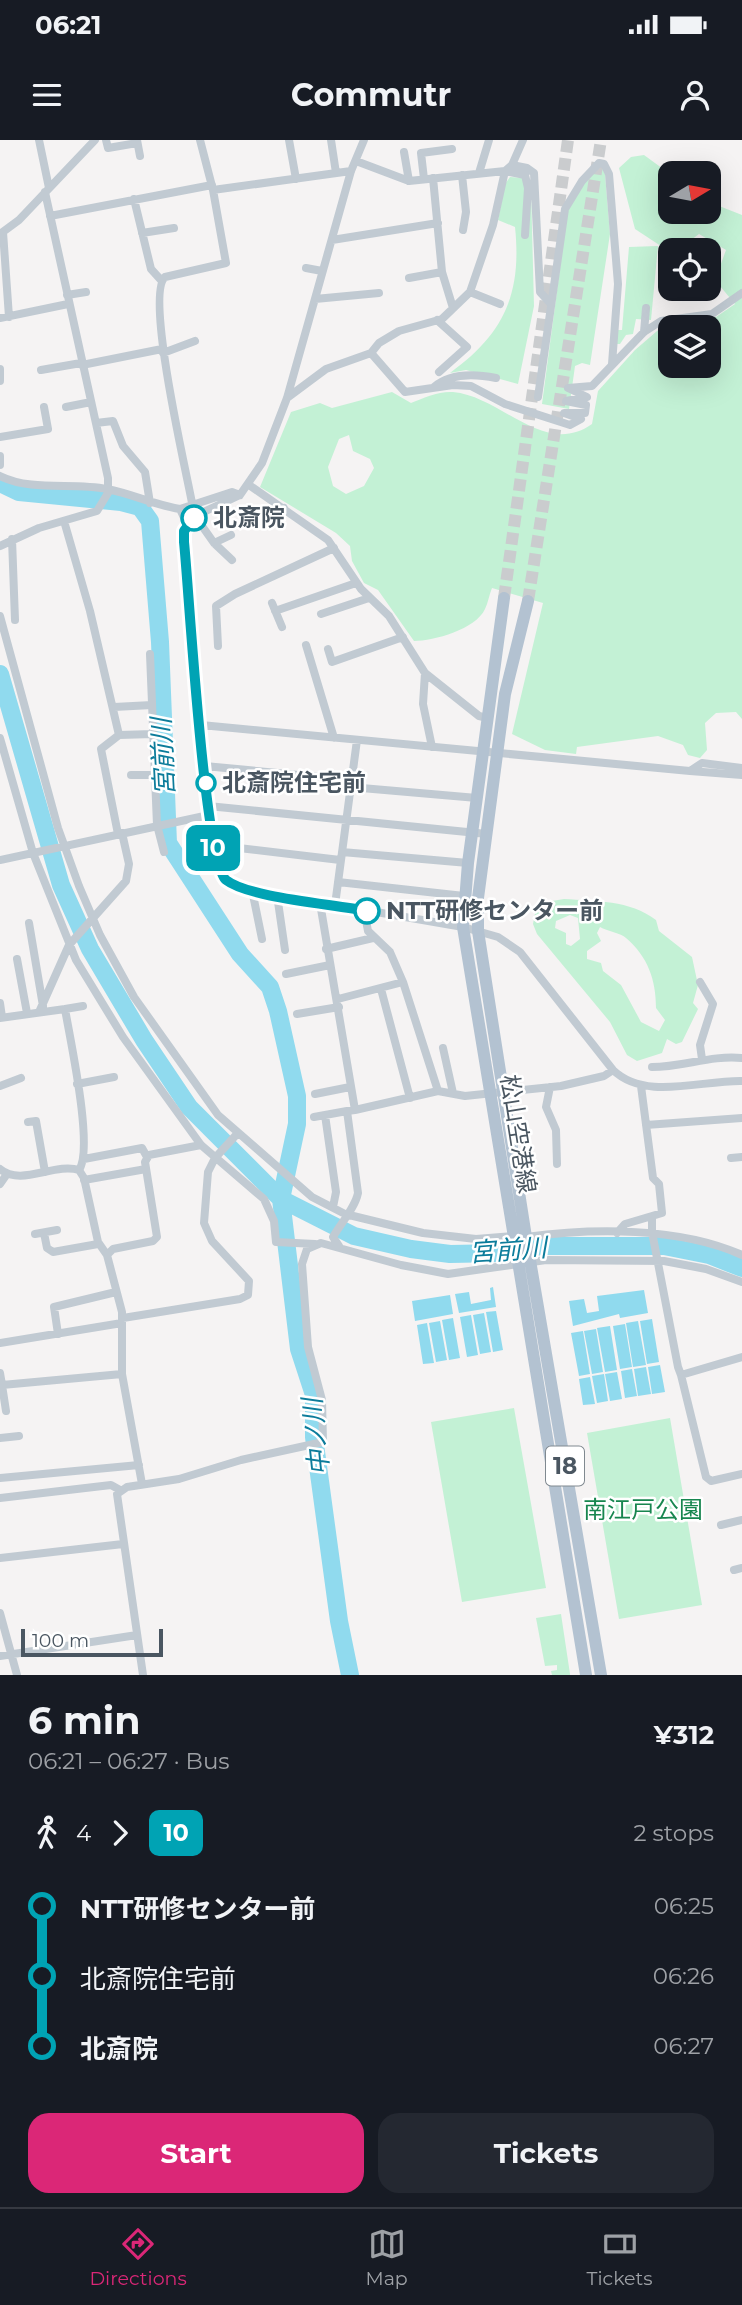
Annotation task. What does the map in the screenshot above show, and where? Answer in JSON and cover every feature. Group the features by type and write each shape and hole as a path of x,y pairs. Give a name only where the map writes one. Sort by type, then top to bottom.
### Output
{"main road":[{"name":"松山空港線","path":"504,598 468,863 463,927 496,1093 524,1261 601,1675"},
{"name":"松山空港線","path":"496,1093 478,931 478,898 505,694 528,601"},
{"name":"松山空港線","path":"524,1261 586,1675"}],"street":[{"path":"0,546 12,539 102,507 108,491 96,423 50,216 39,140"},
{"path":"86,292 4,318 1,233 47,190 87,144 95,140"},
{"path":"106,140 108,148 137,142 140,156"},
{"path":"161,280 226,263 213,187 200,140"},
{"path":"289,140 296,178"},
{"path":"331,140 336,173"},
{"path":"187,524 195,516 240,495 262,463 287,398 351,171 364,140"},
{"path":"479,173 489,140"},
{"path":"287,398 326,369 371,353 385,339 399,331 437,320 470,292 493,225 508,168 523,140"},
{"path":"452,149 421,153 438,223 442,272 453,308"},
{"path":"404,152 409,181"},
{"path":"356,161 409,181 508,168 527,168 534,173 540,292 551,304"},
{"path":"538,397 565,209 570,197 595,164 604,164 609,174 618,284 612,364"},
{"path":"508,168 525,175 528,180 525,235"},
{"path":"50,216 213,187 351,171"},
{"path":"462,175 466,212 463,230"},
{"path":"135,199 151,269 161,280 163,351 192,503"},
{"path":"331,240 438,223"},
{"path":"142,233 174,228"},
{"path":"306,268 322,271"},
{"path":"410,278 442,272"},
{"path":"470,292 500,304"},
{"path":"315,299 379,293"},
{"path":"371,353 405,392 434,387 471,386 505,404 570,425 581,419 564,414 585,413 586,405 566,401 587,397 568,388 592,386 644,332 661,321 712,314 742,293"},
{"path":"644,332 646,308"},
{"path":"437,320 467,348 439,372"},
{"path":"41,370 163,351 195,341"},
{"path":"0,369 0,381"},
{"path":"434,387 447,379 471,375 496,378"},
{"path":"66,407 91,402"},
{"path":"0,437 48,429 49,413"},
{"path":"96,423 113,421 124,446 145,472 150,503"},
{"path":"0,456 0,465"},
{"path":"0,476 38,485 108,491 180,509 232,492 240,495"},
{"path":"249,485 321,534 334,548 356,583 389,616 425,673 479,716 488,718"},
{"path":"259,521 284,508"},
{"path":"180,509 187,524 184,542 213,845 218,870 223,878 252,890 463,927 498,937 520,952 622,1080 641,1086 742,1081"},
{"path":"195,516 214,543 232,560"},
{"path":"64,521 114,707 119,735"},
{"path":"214,543 231,534"},
{"path":"12,539 15,620"},
{"path":"218,646 216,606 235,594 334,548"},
{"path":"282,627 273,607 356,583"},
{"path":"321,614 369,598"},
{"path":"0,616 62,846 91,919 134,997 236,1136 300,1187 345,1214 431,1234 476,1238 652,1234 701,1241 742,1255"},
{"path":"328,649 332,662 403,638"},
{"path":"306,645 334,738"},
{"path":"150,654 155,775 164,852"},
{"path":"425,673 423,704 432,747"},
{"path":"114,707 152,705"},
{"path":"201,725 742,775"},
{"path":"41,1008 70,943 128,877 129,864 101,749 119,735 153,734"},
{"path":"0,738 35,852 70,943 123,1037 201,1145 264,1199 274,1221 276,1242 339,1246 401,1265 448,1274 524,1261 656,1257 706,1269 742,1282"},
{"path":"335,905 357,740"},
{"path":"690,771 702,763 742,768"},
{"path":"205,766 477,798"},
{"path":"131,775 155,775"},
{"path":"0,860 174,822 209,810 487,834"},
{"path":"213,845 468,863"},
{"path":"338,882 464,896"},
{"path":"252,890 262,939"},
{"path":"277,895 285,950"},
{"path":"320,903 350,1087 358,1193 355,1204 345,1214 333,1237 339,1246"},
{"path":"364,910 365,925 373,938 390,952 403,982 438,1091"},
{"path":"29,923 41,1008"},
{"path":"326,949 373,938"},
{"path":"17,959 27,1013"},
{"path":"286,974 330,965"},
{"path":"298,1014 403,982"},
{"path":"700,982 713,1004 700,1045 702,1059"},
{"path":"381,989 410,1098"},
{"path":"0,1003 1,1017 41,1008 65,1009 83,1006"},
{"path":"65,1009 77,1084 84,1159 79,1170"},
{"path":"443,1048 453,1093"},
{"path":"652,1067 673,1067 702,1059 742,1058"},
{"path":"314,1117 438,1091 465,1096 550,1087 596,1079 613,1070"},
{"path":"77,1084 114,1077"},
{"path":"0,1086 21,1078"},
{"path":"617,1233 625,1224 662,1213 659,1184 653,1178 641,1086"},
{"path":"315,1094 350,1087"},
{"path":"550,1087 546,1107 556,1130 557,1164"},
{"path":"325,1115 336,1192 333,1208"},
{"path":"646,1125 742,1118"},
{"path":"28,1122 36,1121 45,1172"},
{"path":"0,1343 240,1299 248,1295 249,1281 212,1241 204,1223 208,1172 217,1156 236,1136"},
{"path":"147,1157 201,1145"},
{"path":"84,1159 142,1148 147,1157 146,1169 157,1237 113,1249 107,1255"},
{"path":"731,1158 742,1157"},
{"path":"85,1180 146,1169"},
{"path":"0,1184 4,1172 79,1170"},
{"path":"79,1170 85,1180 98,1244 107,1255 122,1321 122,1374 142,1484"},
{"path":"652,1216 656,1257 706,1477 711,1481 742,1474"},
{"path":"57,1230 40,1233 47,1248 53,1252 98,1244"},
{"path":"0,1498 111,1485 120,1490 216,1473 240,1456 323,1445 322,1400 309,1347 302,1261 307,1249 315,1244"},
{"path":"58,1334 54,1307 116,1293"},
{"path":"681,1376 742,1357"},
{"path":"0,1374 6,1410"},
{"path":"1,1386 122,1374"},
{"path":"0,1438 19,1436"},
{"path":"0,1478 139,1465"},
{"path":"120,1490 116,1498 143,1675"},
{"path":"721,1525 742,1520"},
{"path":"0,1558 123,1545"},
{"path":"0,1613 17,1675"},
{"path":"0,1656 137,1635"}],"green space":[{"path":"644,155 658,165 658,224 721,224 721,207 742,215 742,719 736,712 716,713 705,723 707,750 700,758 688,755 683,745 658,736 577,747 576,754 545,750 512,734 543,603 492,588 485,609 473,622 443,636 414,641 378,590 364,583 352,561 350,546 336,533 260,487 291,412 320,403 332,408 392,392 411,403 437,394 453,392 488,403 540,430 557,434 574,433 592,424 598,391 635,350 658,330 658,378 721,378 719,315 735,304 721,287 721,264 726,250 721,247 721,238 706,238 699,234 694,238 658,238 658,244 635,229 619,168 631,157","holes":["349,435 353,451 370,459 374,468 364,486 346,494 333,486 328,467 339,439"]},
{"path":"601,166 605,174 610,234 590,365 582,363 575,366 569,409 542,404 568,208 595,168"},
{"path":"510,177 523,178 531,188 534,306 518,384 466,370 450,373 484,343 496,327 512,292 515,273 515,227 498,220 505,184"},
{"path":"658,246 651,320 636,319 633,334 626,335 620,344 616,344 617,330 622,330 629,247"},
{"path":"564,899 588,900 624,905 646,913 656,920 659,931 692,957 698,985 693,1003 698,1009 682,1042 676,1044 667,1039 662,1053 637,1061 627,1055 610,1022 537,934 533,924 536,908 546,902","holes":["570,915 578,918 580,939 571,946 566,944 566,933 555,928 556,921","600,927 624,936 645,961 652,979 656,1008 665,1020 659,1031 641,1022 621,985 603,971 601,963 587,959 587,951 601,941 597,933"]},
{"name":"南江戸公園","path":"514,1408 546,1588 462,1602 431,1422"},
{"name":"南江戸公園","path":"670,1418 702,1605 619,1619 587,1433"},
{"path":"561,1614 570,1675 552,1675 551,1671 557,1670 557,1665 545,1666 536,1618"}],"water":[{"path":"493,1287 496,1307 459,1313 455,1294 469,1292 471,1304 491,1300 490,1288"},
{"path":"644,1290 648,1313 620,1318 619,1314 573,1326 569,1301 584,1299 587,1313 599,1311 597,1296"},
{"path":"450,1295 453,1314 415,1321 412,1301"},
{"path":"496,1311 503,1350 493,1352 486,1312"},
{"path":"484,1313 491,1352 480,1354 473,1315"},
{"path":"471,1315 478,1355 467,1357 460,1317"},
{"path":"453,1318 460,1358 449,1360 442,1320"},
{"path":"652,1319 659,1362 647,1364 640,1321"},
{"path":"440,1321 447,1360 436,1362 429,1323"},
{"path":"638,1321 646,1365 633,1367 626,1323"},
{"path":"427,1323 434,1363 423,1364 417,1325"},
{"path":"625,1324 632,1367 620,1369 613,1326"},
{"path":"610,1326 617,1370 605,1372 597,1328"},
{"path":"596,1329 603,1372 592,1374 584,1331"},
{"path":"583,1331 590,1374 579,1376 571,1333"},
{"path":"660,1365 665,1392 652,1394 648,1367"},
{"path":"646,1367 651,1394 638,1396 634,1369"},
{"path":"632,1369 637,1396 625,1398 621,1371"},
{"path":"617,1372 622,1399 610,1401 605,1374"},
{"path":"604,1374 608,1401 597,1403 592,1376"},
{"path":"590,1377 595,1404 583,1405 579,1379"}],"waterway":[{"name":"宮前川","path":"0,483 19,492 121,502 140,507 150,521 160,642 168,843 240,954 270,987 297,1096 297,1124 281,1199 299,1349 314,1395 314,1437 339,1621 350,1675"},
{"name":"宮前川","path":"0,674 61,885 90,949 144,1040 189,1107 281,1199 354,1236 411,1249 450,1254 502,1253 542,1246 664,1246 709,1255 742,1268"}],"tunnel":[{"path":"504,598 568,140"},
{"path":"528,601 601,140"}],"bus line":[{"name":"10","path":"194,518 184,531 184,542 209,815 218,870 223,878 243,888 367,911"}],"place":[{"name":"北斎院","path":"194,518"},
{"name":"北斎院住宅前","path":"206,783"},
{"name":"NTT研修センター前","path":"367,911"}],"water label":[{"name":"中ノ川","path":"316,1437"}]}
